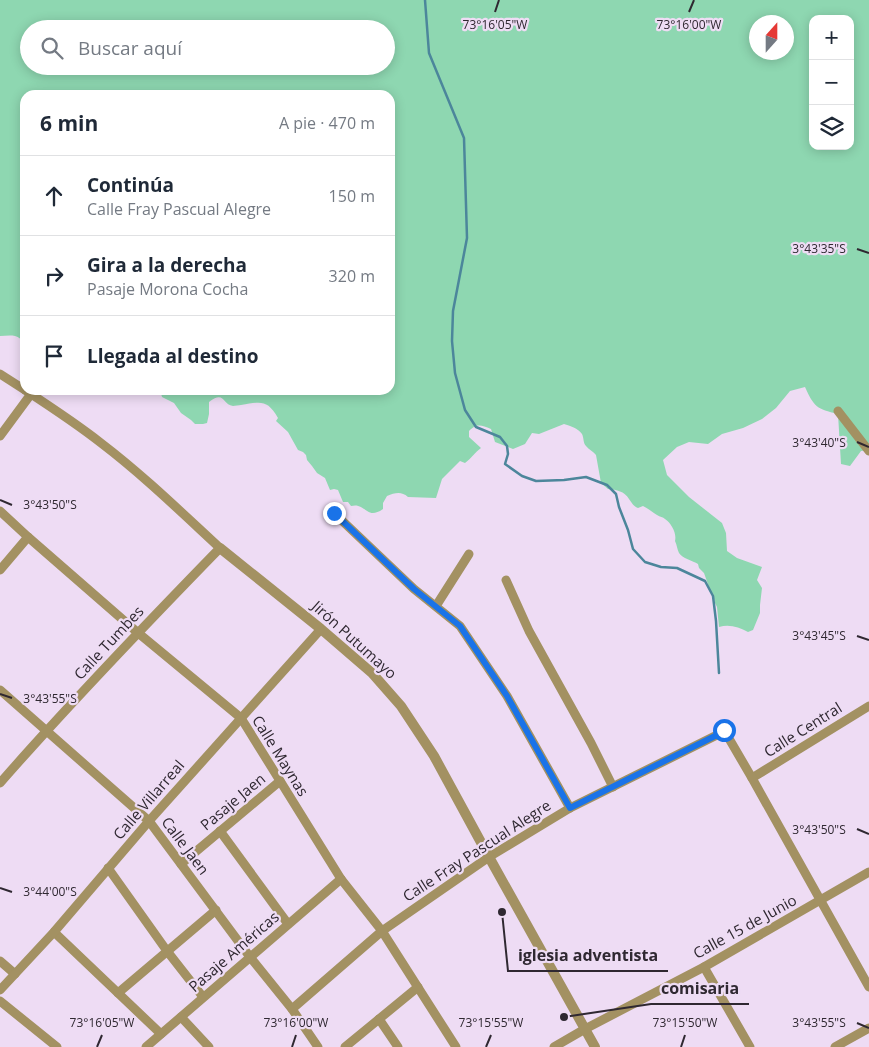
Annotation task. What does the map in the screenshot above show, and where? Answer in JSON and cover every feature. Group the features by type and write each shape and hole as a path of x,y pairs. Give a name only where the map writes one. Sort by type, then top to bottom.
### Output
{"street":[{"name":"Jirón Putumayo","path":"0,374 20,387"},
{"path":"0,436 25,395"},
{"name":"Jirón Putumayo","path":"33,395 102,443 220,548 321,629 372,673 401,706 434,756 488,857 596,1047"},
{"path":"838,411 869,451"},
{"name":"Calle Maynas","path":"0,510 28,537 137,632 241,718 341,879 382,931 456,1047"},
{"path":"334,513 414,589 460,626 507,696 570,808"},
{"path":"0,570 28,537"},
{"name":"Calle Tumbes","path":"0,783 46,730 137,632 220,548"},
{"path":"436,606 469,554"},
{"path":"506,580 529,631 613,787"},
{"name":"Calle Villarreal","path":"0,990 54,932 149,820 321,629"},
{"name":"Calle Jaen","path":"0,690 149,820 250,957 292,1009 318,1047"},
{"name":"Calle Central","path":"752,778 869,706"},
{"name":"Calle Fray Pascual Alegre","path":"292,1009 382,931 488,857 570,808 724,730 752,778"},
{"path":"752,778 869,987"},
{"name":"Pasaje Jaen","path":"181,864 280,781"},
{"path":"220,831 288,924"},
{"path":"108,868 167,952 203,998"},
{"name":"Calle 15 de Junio","path":"554,1047 585,1028 704,967 869,872"},
{"name":"Pasaje Américas","path":"146,1047 341,879"},
{"path":"118,993 216,910"},
{"path":"54,932 161,1034"},
{"path":"0,961 15,974"},
{"path":"704,967 750,1047"},
{"path":"345,1047 418,987"},
{"path":"0,1001 56,1047"},
{"path":"181,1017 209,1047"},
{"path":"379,1018 398,1047"},
{"path":"835,1047 869,1028"}],"green space":[{"path":"0,0 869,0 869,450 861,451 850,466 841,464 838,414 817,406 805,387 790,391 776,408 762,419 743,428 722,434 708,444 689,442 677,447 663,460 667,475 689,497 722,523 726,533 727,551 737,558 762,567 757,580 762,588 760,613 753,630 748,632 734,626 719,627 717,607 704,573 698,564 680,555 671,526 664,518 643,506 638,508 623,493 608,489 601,483 596,455 585,445 580,432 571,426 564,424 539,434 532,433 525,444 513,449 495,442 491,429 482,426 474,427 469,431 469,437 481,448 465,463 460,461 442,479 436,498 408,497 395,493 387,496 383,503 383,509 373,513 360,506 351,506 348,502 343,502 338,490 330,490 325,478 317,473 307,460 306,455 298,450 288,432 276,421 278,418 267,405 259,403 233,406 218,397 209,402 207,423 195,424 181,413 174,403 162,397 161,395 395,395 395,90 20,90 20,339 15,336 0,336"}],"waterway":[{"path":"425,0 429,53 464,138 467,238 453,311 452,341 455,373 465,410 476,427 500,437 507,446 508,454 505,464 522,476 536,481 586,477 607,485 616,494 633,549 645,562 661,567 677,568 705,581 713,596 719,673"}],"place":[{"name":"iglesia adventista","path":"502,912"},
{"name":"comisaria","path":"564,1017"}],"route":[{"path":"334,513 414,589 460,626 507,696 570,808 724,730"}]}
